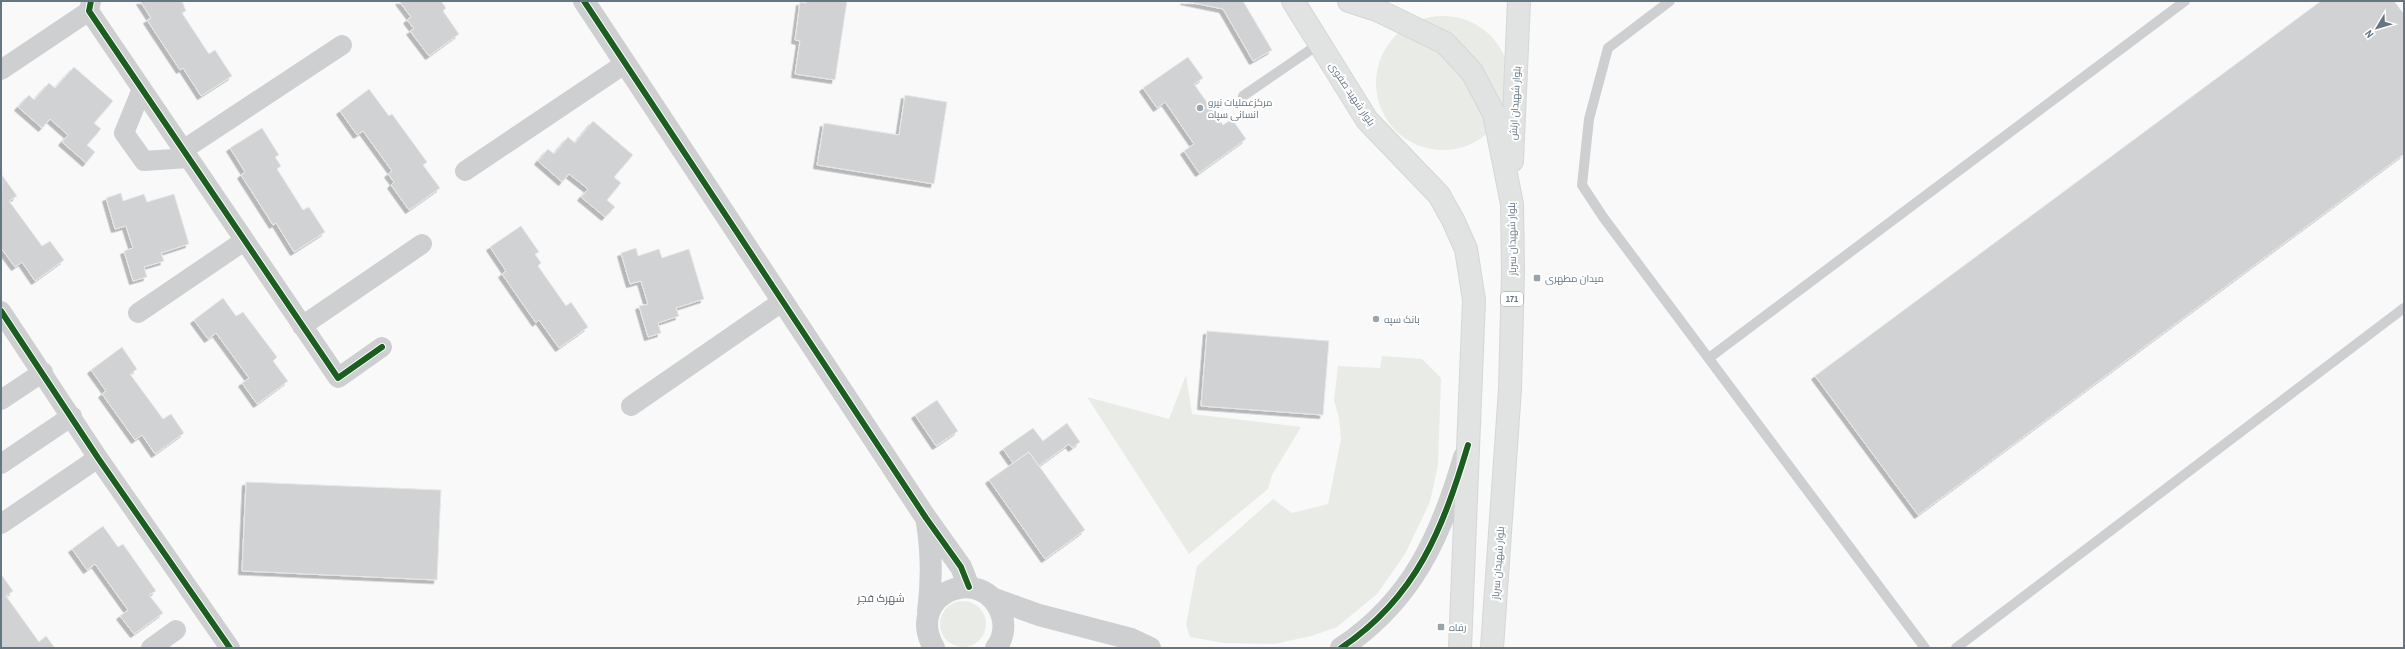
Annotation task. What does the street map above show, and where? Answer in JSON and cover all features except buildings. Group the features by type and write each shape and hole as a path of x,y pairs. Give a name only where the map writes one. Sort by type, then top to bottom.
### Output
{"main road":[{"name":"بلوار شهید صفوی","path":"1293,1 1367,120 1439,195 1453,220 1466,249 1474,300 1468,445"},
{"name":"بلوار شهیدان سرباز","path":"1349,1 1377,10 1445,43 1472,72 1494,114 1512,204 1510,389 1492,648"},
{"name":"بلوار شهیدان ارتش","path":"1512,204 1519,1"},
{"path":"1460,648 1468,445"}],"street":[{"path":"584,1 926,518 961,567 969,587"},
{"path":"1,70 90,6 142,89 338,378 382,347"},
{"path":"142,89 124,133 144,161 186,154 342,45"},
{"path":"465,171 626,63"},
{"path":"138,313 244,241"},
{"path":"302,326 422,244"},
{"path":"631,406 783,301"},
{"path":"1,311 43,372 98,458 230,648"},
{"path":"1,400 43,372"},
{"path":"1,464 72,416"},
{"path":"1341,648 1376,619 1403,592 1428,553 1444,519 1468,445"},
{"path":"1,524 98,458"},
{"path":"920,648 927,619 932,581 931,547 926,518"},
{"path":"934,648 928,638 927,619 935,601 944,593 956,588 969,587 982,591 992,598 1038,615 1131,639 1150,648"},
{"path":"992,598 999,609 1003,620 1003,633 996,648"},
{"path":"151,648 176,630"}],"lane":[{"path":"1670,1 1608,48 1589,119 1582,185 1603,217 1925,648"},
{"path":"1709,358 2185,1"},
{"path":"1243,96 1319,44"},
{"path":"1956,648 2404,308"}],"shaded area":[{"path":"1443,16 1469,21 1480,27 1495,41 1505,57 1510,83 1505,109 1499,120 1485,135 1469,145 1443,150 1417,145 1406,139 1391,125 1381,109 1376,83 1381,57 1387,46 1401,31 1417,21"},
{"path":"1382,356 1422,359 1441,378 1438,465 1430,502 1405,554 1377,594 1337,627 1311,636 1274,644 1224,643 1190,637 1186,625 1197,566 1273,499 1292,513 1328,504 1341,439 1339,417 1334,401 1338,366 1380,368"},
{"path":"1186,375 1192,414 1301,427 1272,475 1268,489 1189,554 1087,397 1169,419"},
{"path":"968,601 972,602 982,611 985,615 985,633 976,643 968,647 958,647 950,643 941,633 940,619 944,611 954,602"}],"cycle path":[{"path":"91,1 89,11 338,378 382,347"},
{"path":"584,1 926,518 961,567 969,587"},
{"path":"1,311 98,458 230,648"},
{"path":"1341,648 1367,628 1389,606 1408,583 1424,558 1448,505 1468,445"}],"place":[{"name":"مرکزعملیات نیرو انسانی سپاه","path":"1200,108"},
{"name":"میدان مطهری","path":"1537,278"},
{"name":"بانک سپه","path":"1376,319"},
{"name":"رفاه","path":"1441,627"}],"district":[{"name":"شهرک فجر","path":"881,598"}]}
